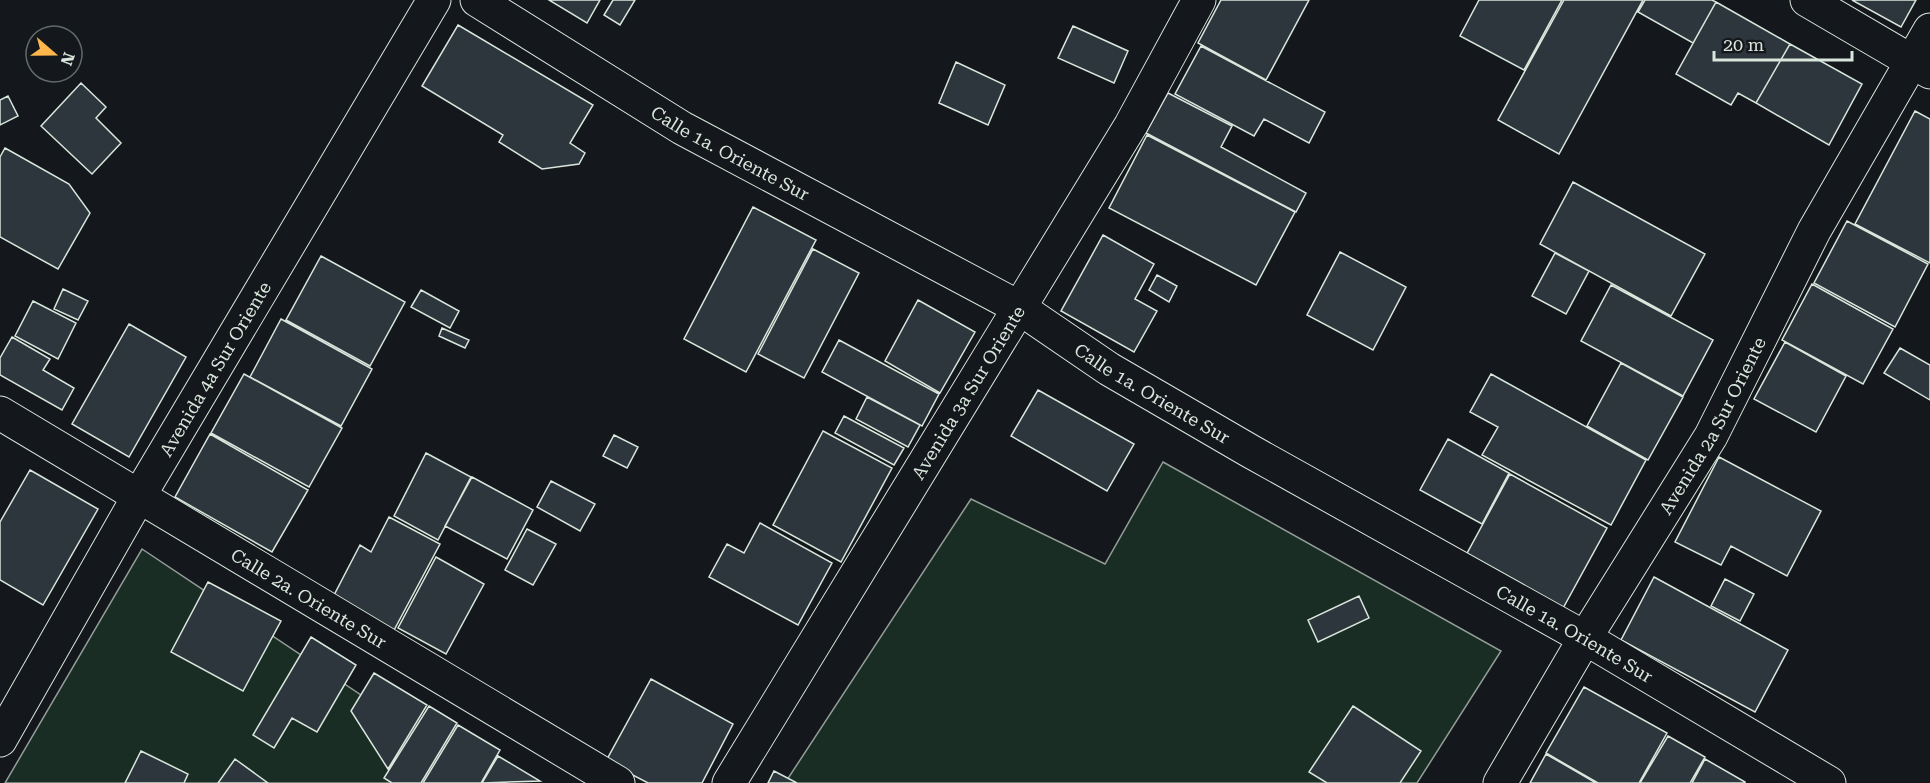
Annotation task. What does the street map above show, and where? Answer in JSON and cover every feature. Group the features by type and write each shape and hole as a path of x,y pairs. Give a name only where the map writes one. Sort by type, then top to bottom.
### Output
{"street":[{"name":"Avenida 4a Sur Oriente","path":"0,740 139,496 434,0"},
{"name":"Calle 1a. Oriente Sur","path":"477,0 682,128 1018,307 1109,369 1250,451 1585,638 1829,783"},
{"name":"Avenida 3a Sur Oriente","path":"729,783 1131,125 1199,0"},
{"path":"1808,0 1921,66"},
{"name":"Avenida 2a Sur Oriente","path":"1500,783 1585,638 1711,436 1814,231 1921,66 1930,30"},
{"name":"Calle 2a. Oriente Sur","path":"0,413 618,783"}],"green space":[{"path":"1163,462 1501,651 1417,783 785,783 971,499 1105,564"},
{"path":"142,549 367,699 407,783 5,783"}],"building":[{"path":"549,0 600,0 587,23"},
{"path":"613,0 635,0 620,25 604,15"},
{"path":"1221,0 1309,0 1266,80 1198,43"},
{"path":"1479,0 1562,0 1524,70 1460,36"},
{"path":"1564,0 1643,0 1559,154 1498,120"},
{"path":"1645,0 1712,0 1716,2 1693,43 1638,12"},
{"path":"1852,0 1916,0 1901,27"},
{"path":"1716,2 1790,44 1756,103 1738,93 1731,105 1676,74"},
{"path":"458,25 593,105 570,143 585,153 579,164 542,169 499,142 503,135 422,86"},
{"path":"1073,26 1128,51 1114,83 1058,58"},
{"path":"1790,44 1862,84 1829,145 1756,103"},
{"path":"1201,46 1325,112 1309,143 1264,119 1254,136 1175,94"},
{"path":"956,62 1005,85 988,125 939,103"},
{"path":"82,84 106,107 96,118 121,143 92,174 41,126"},
{"path":"1168,93 1232,126 1221,147 1306,193 1296,212 1146,133"},
{"path":"8,96 18,116 0,125 0,100"},
{"path":"1915,111 1930,119 1930,263 1855,224"},
{"path":"1147,135 1295,212 1256,285 1109,208"},
{"path":"5,148 69,184 90,213 58,269 0,237 0,157"},
{"path":"1573,182 1705,254 1671,316 1540,244"},
{"path":"753,207 816,240 746,372 684,339"},
{"path":"1847,221 1928,264 1895,327 1814,283"},
{"path":"1103,235 1154,264 1135,299 1157,311 1134,352 1061,311"},
{"path":"813,249 859,273 804,378 758,354"},
{"path":"1340,252 1406,287 1373,350 1307,315"},
{"path":"1555,253 1589,271 1566,314 1532,296"},
{"path":"321,256 405,302 370,366 286,320"},
{"path":"1157,275 1177,286 1169,302 1149,290"},
{"path":"1812,284 1893,329 1863,384 1782,340"},
{"path":"1611,285 1713,340 1683,396 1581,341"},
{"path":"63,289 88,301 78,320 54,309"},
{"path":"421,290 459,311 450,328 411,307"},
{"path":"918,300 975,332 940,393 885,361"},
{"path":"33,301 76,323 58,359 15,336"},
{"path":"281,319 372,369 341,426 250,377"},
{"path":"129,324 186,357 129,457 72,424"},
{"path":"442,328 469,340 465,348 439,336"},
{"path":"12,337 50,359 43,370 74,388 62,410 0,375 0,358"},
{"path":"839,340 939,394 922,426 822,372"},
{"path":"1785,342 1846,376 1816,432 1754,399"},
{"path":"1900,348 1930,365 1930,400 1884,373"},
{"path":"1621,363 1683,397 1648,460 1587,426"},
{"path":"244,374 342,428 309,487 211,433"},
{"path":"1491,374 1646,460 1611,525 1482,455 1498,427 1470,412"},
{"path":"1038,390 1134,444 1107,491 1011,436"},
{"path":"867,397 920,425 908,447 856,419"},
{"path":"844,416 904,448 894,465 835,433"},
{"path":"823,431 892,468 841,562 773,525"},
{"path":"210,434 308,490 272,552 175,497"},
{"path":"614,435 638,447 627,468 603,456"},
{"path":"1448,439 1509,473 1482,524 1420,490"},
{"path":"426,453 471,477 438,540 394,516"},
{"path":"1719,457 1821,511 1787,576 1731,546 1721,565 1675,542"},
{"path":"30,470 98,509 43,605 0,580 0,522"},
{"path":"1510,474 1607,528 1562,610 1465,557"},
{"path":"472,477 533,510 507,559 445,526"},
{"path":"551,481 595,504 580,531 537,507"},
{"path":"389,517 440,544 393,632 332,599 360,545 371,552"},
{"path":"760,523 832,563 798,625 709,577 727,544 744,553"},
{"path":"527,529 556,544 533,585 505,570"},
{"path":"436,557 484,584 446,654 398,628"},
{"path":"1654,577 1788,650 1755,712 1621,640"},
{"path":"1725,579 1754,594 1740,621 1711,606"},
{"path":"208,582 281,621 243,691 171,652"},
{"path":"1359,596 1369,618 1318,642 1308,620"},
{"path":"311,637 356,665 317,732 292,718 274,748 253,735"},
{"path":"374,673 427,705 388,769 351,711"},
{"path":"651,679 733,724 702,783 648,783 606,761"},
{"path":"1584,687 1667,733 1639,783 1598,783 1546,753"},
{"path":"429,706 457,723 421,783 392,783 384,778"},
{"path":"1353,706 1421,751 1400,783 1327,783 1309,772"},
{"path":"458,725 500,750 481,783 423,783"},
{"path":"1668,736 1705,757 1690,783 1640,783"},
{"path":"141,751 188,774 184,783 125,783"},
{"path":"1546,754 1596,783 1530,783"},
{"path":"498,756 540,781 482,783"},
{"path":"235,759 268,783 218,783"},
{"path":"1705,759 1745,782 1745,783 1692,783"},
{"path":"774,771 797,783 768,783"}]}
